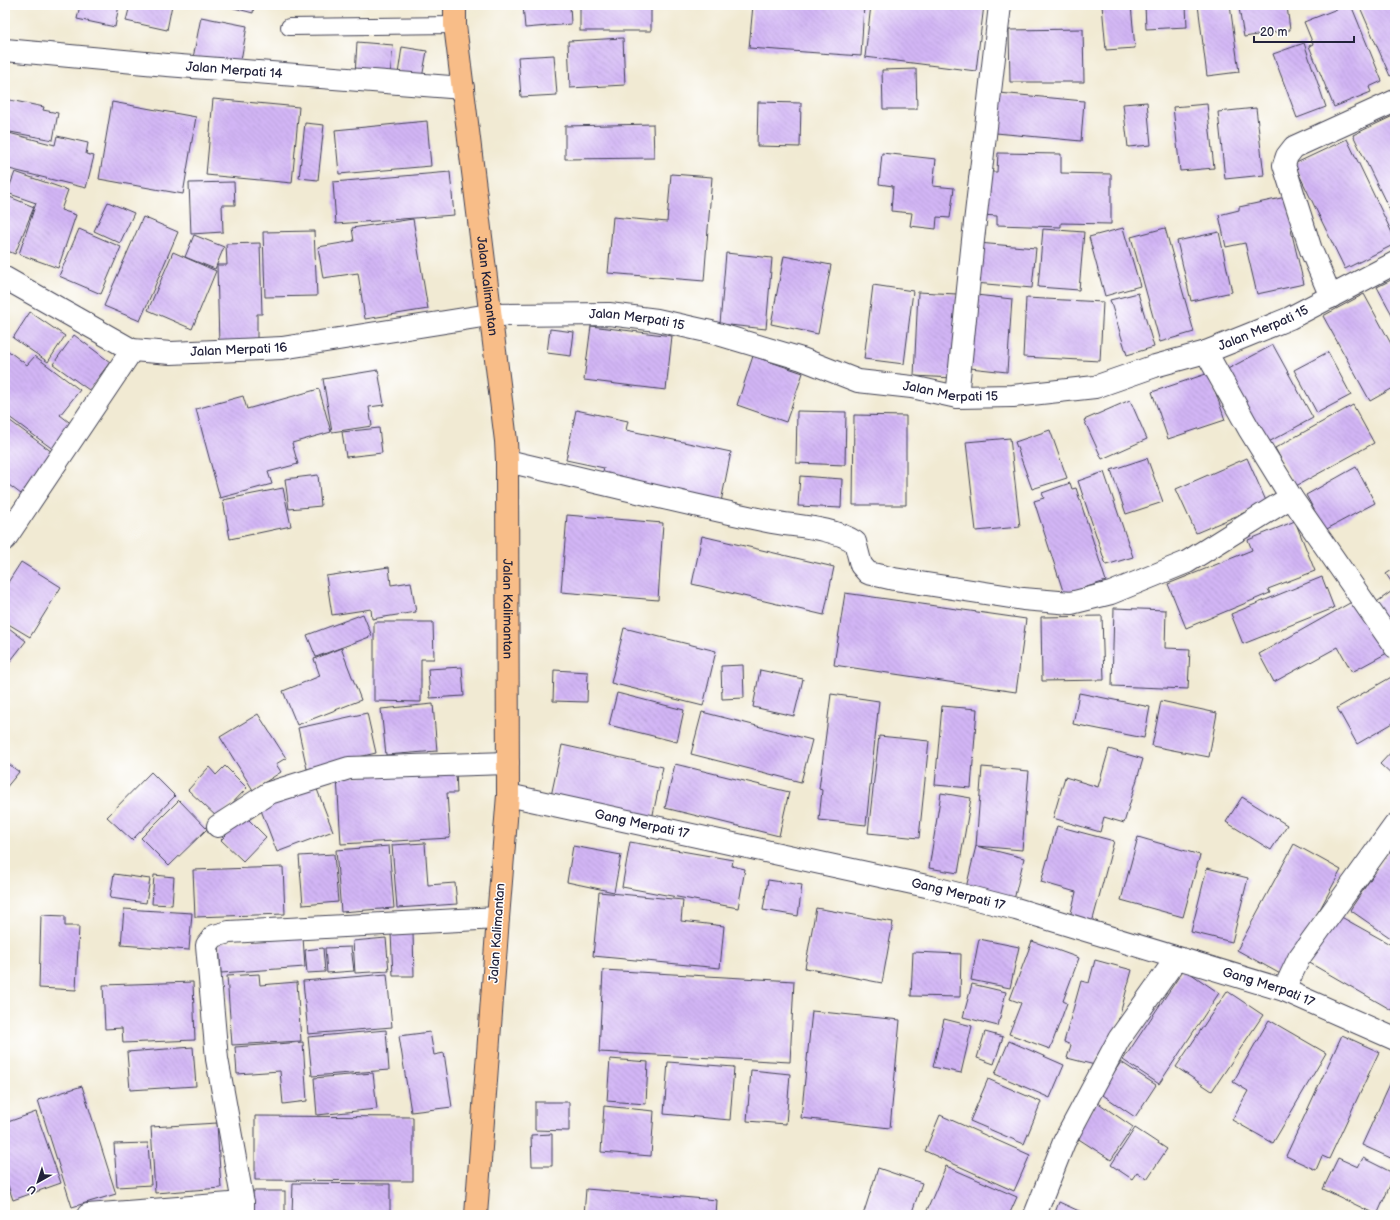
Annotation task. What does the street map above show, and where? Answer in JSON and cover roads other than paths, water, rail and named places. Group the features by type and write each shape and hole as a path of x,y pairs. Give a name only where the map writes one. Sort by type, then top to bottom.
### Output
{"main road":[{"name":"Jalan Kalimantan","path":"455,15 506,441 507,461 508,795 476,1215"}],"street":[{"path":"957,397 972,240 1000,5"},
{"name":"Jalan Merpati 14","path":"5,50 167,65 463,88"},
{"path":"1331,297 1311,250 1284,165 1287,156 1294,147 1395,101"},
{"name":"Jalan Merpati 15","path":"490,315 610,314 657,320 711,332 802,359 858,381 912,387 957,397 1013,396 1095,387 1155,366 1206,352 1290,318 1395,263"},
{"name":"Jalan Merpati 16","path":"5,278 132,350 171,353 282,348 490,315"},
{"path":"5,539 132,350"},
{"path":"1206,352 1249,430 1291,497 1395,647"},
{"path":"507,461 768,522 832,533 846,537 854,542 860,565 868,572 894,579 1022,599 1071,603 1111,593 1187,562 1291,497"},
{"path":"218,826 269,793 349,768 508,764"},
{"name":"Gang Merpati 17","path":"508,795 931,887 1016,909 1176,959 1284,990 1395,1039"},
{"path":"1284,990 1299,958 1395,825"},
{"path":"88,1215 243,1209 217,1059 207,945 214,936 229,932 498,918"},
{"path":"1035,1215 1064,1142 1119,1039 1176,959"}],"lane":[{"path":"289,27 455,15"}]}
